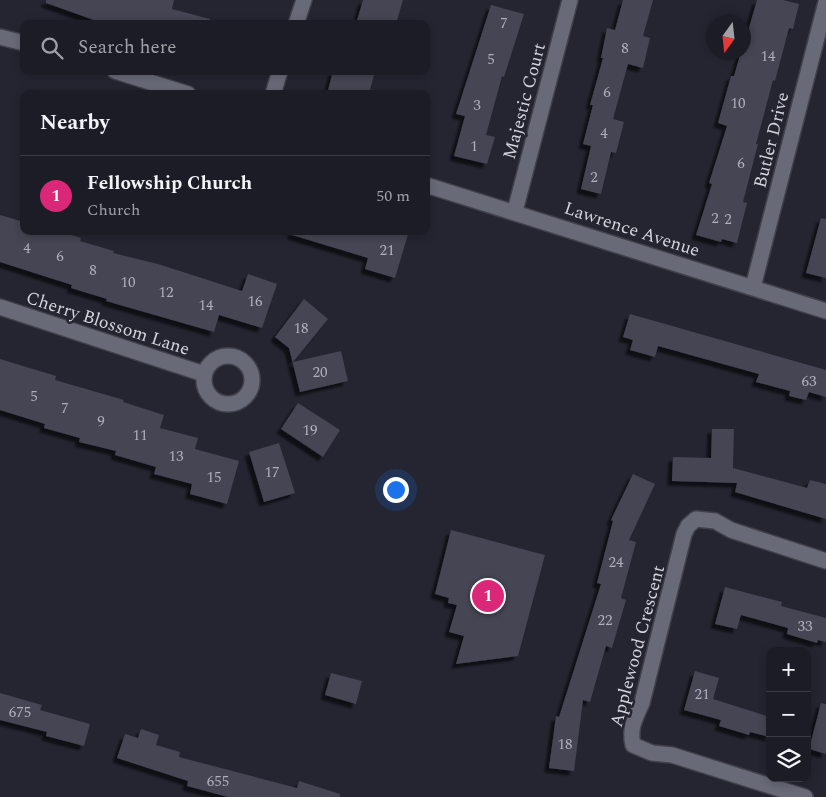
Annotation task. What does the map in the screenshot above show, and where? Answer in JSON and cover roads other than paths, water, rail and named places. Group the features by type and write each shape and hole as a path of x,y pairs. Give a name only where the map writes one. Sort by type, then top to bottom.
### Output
{"street":[{"path":"297,20 304,0"},
{"name":"Majestic Court","path":"515,212 570,0"},
{"name":"Butler Drive","path":"753,287 826,2"},
{"path":"1,36 20,42"},
{"path":"128,75 175,90"},
{"path":"274,90 279,75"},
{"name":"Lawrence Avenue","path":"430,186 826,311"},
{"name":"Cherry Blossom Lane","path":"0,307 204,374"},
{"name":"Applewood Crescent","path":"805,797 672,755 642,751 633,746 631,734 632,724 642,703 688,526 696,519 715,521 731,530 826,561"}],"place":[{"name":"Fellowship Church","path":"488,596"}]}
